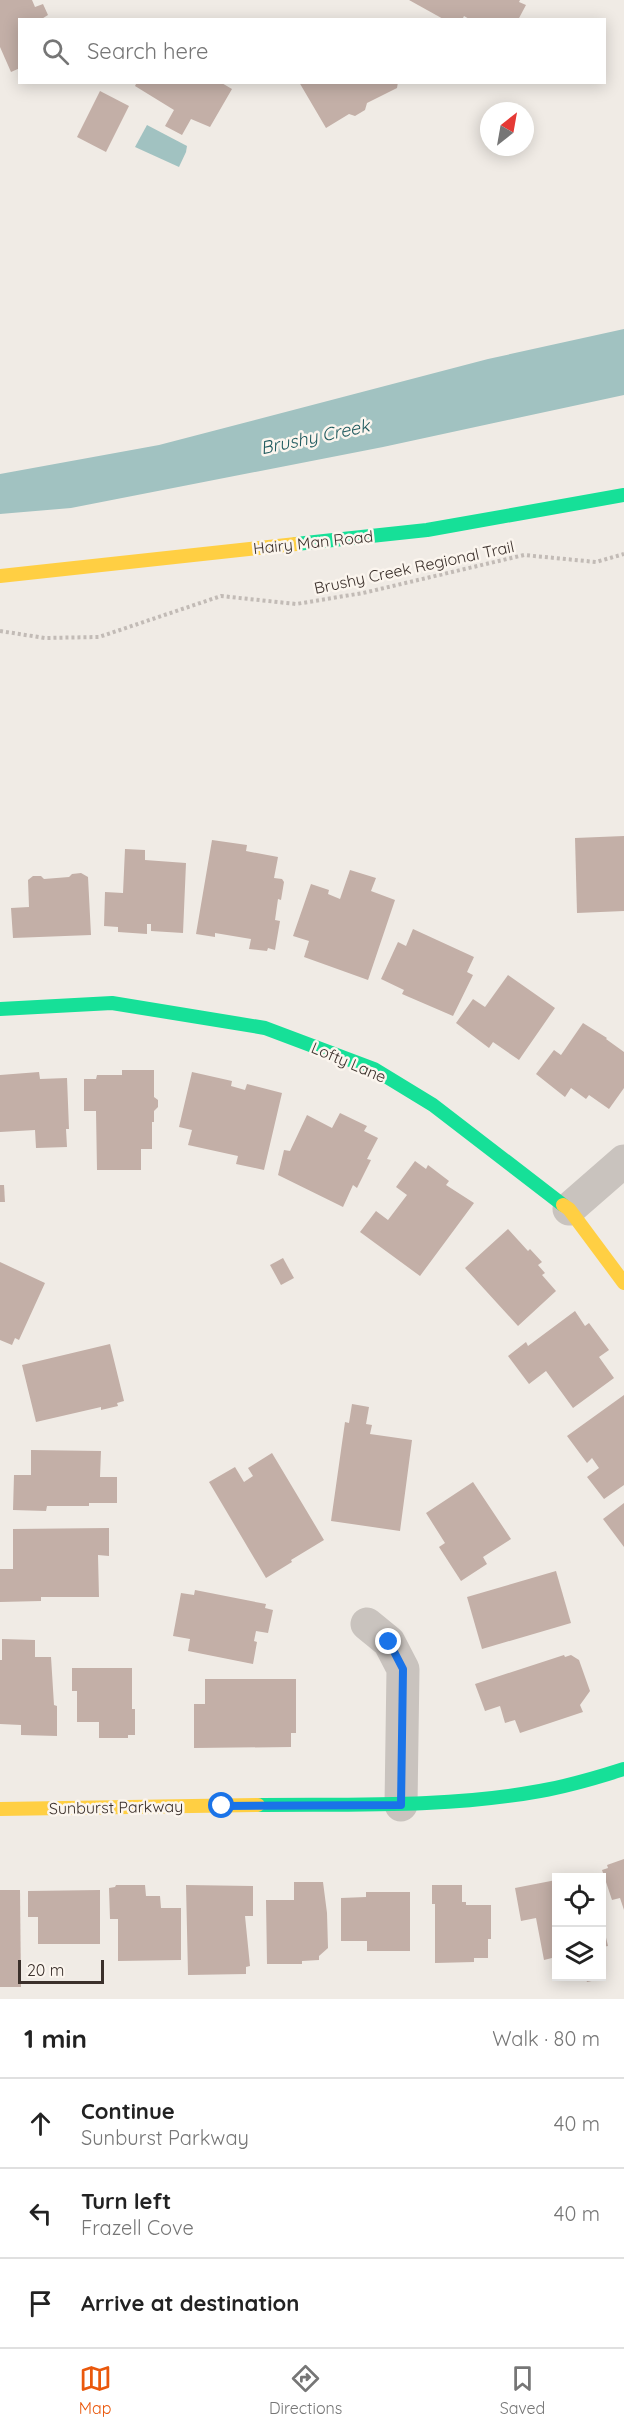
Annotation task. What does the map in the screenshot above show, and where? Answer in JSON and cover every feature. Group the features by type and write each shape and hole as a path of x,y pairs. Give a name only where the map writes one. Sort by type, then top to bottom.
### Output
{"street":[{"name":"Hairy Man Road","path":"0,576 427,530 624,495"},
{"name":"Lofty Lane","path":"0,1009 112,1003 265,1028 374,1069 433,1105 569,1209 624,1282"},
{"path":"569,1209 624,1161"},
{"path":"367,1624 389,1642 403,1669 401,1805"},
{"name":"Sunburst Parkway","path":"0,1809 401,1805 525,1794 594,1780 624,1768"}],"path":[{"name":"Brushy Creek Regional Trail","path":"0,631 45,638 99,637 220,596 296,604 363,593 524,555 596,562 624,554"}],"water":[{"path":"147,125 187,146 179,167 135,147"},
{"name":"Brushy Creek","path":"624,329 624,395 383,447 71,508 0,514 0,474 159,445 488,359"}],"building":[{"path":"0,0 32,0 35,7 43,4 48,15 43,18 18,18 18,69 11,72 0,47"},
{"path":"409,0 520,0 519,2 526,5 519,18 468,18 464,16 463,18 441,18"},
{"path":"136,84 223,84 232,89 210,127 191,119 182,135 165,126 174,110 135,86"},
{"path":"300,84 398,84 397,88 367,103 365,110 355,116 349,114 326,128"},
{"path":"100,91 129,106 106,152 77,137"},
{"path":"624,836 624,911 577,913 575,838"},
{"path":"212,840 247,845 246,851 278,857 274,878 282,879 284,882 281,900 278,899 275,920 280,921 275,950 249,949 251,939 215,933 215,937 196,934"},
{"path":"125,849 145,850 145,860 186,863 183,933 151,931 151,924 147,924 147,934 118,932 118,927 104,926 105,892 123,893"},
{"path":"350,870 376,878 371,891 395,900 368,980 304,957 309,941 293,936 311,884 329,890 328,894 340,899"},
{"path":"81,873 88,877 91,935 13,938 11,908 29,907 28,880 33,876 41,876 44,879 69,877 72,874"},
{"path":"413,929 474,957 467,972 473,975 453,1016 402,994 404,990 381,979 398,942 406,946"},
{"path":"508,975 555,1008 519,1060 493,1042 489,1048 456,1023 473,999 485,1007"},
{"path":"583,1023 624,1052 624,1088 609,1109 589,1095 586,1099 571,1088 565,1097 536,1074 554,1050 561,1055"},
{"path":"122,1070 154,1070 154,1097 158,1100 158,1107 154,1111 154,1122 152,1122 152,1149 141,1149 141,1170 97,1170 96,1111 84,1111 84,1079 96,1079 97,1075 122,1075"},
{"path":"39,1072 40,1079 67,1078 69,1129 66,1129 67,1147 36,1148 35,1130 0,1132 0,1075"},
{"path":"192,1072 232,1081 231,1086 245,1090 247,1084 282,1093 264,1170 236,1164 238,1156 188,1145 192,1130 179,1127"},
{"path":"340,1113 367,1126 364,1131 378,1138 367,1159 371,1160 357,1188 353,1185 343,1207 278,1175 284,1150 290,1151 307,1115 332,1128"},
{"path":"415,1161 426,1169 428,1165 449,1181 446,1185 474,1203 420,1276 360,1232 376,1211 388,1220 407,1195 396,1187"},
{"path":"0,1185 4,1185 5,1202 0,1202"},
{"path":"508,1229 528,1251 530,1249 542,1262 538,1265 545,1273 542,1275 556,1291 518,1326 465,1268"},
{"path":"283,1258 294,1278 281,1285 270,1265"},
{"path":"0,1262 45,1283 19,1340 15,1338 12,1345 0,1340"},
{"path":"575,1311 585,1326 589,1323 609,1350 599,1357 614,1378 573,1408 546,1371 529,1384 508,1356 526,1342 528,1346"},
{"path":"110,1344 124,1401 117,1403 118,1406 101,1410 101,1407 36,1422 22,1365"},
{"path":"624,1395 624,1485 604,1499 587,1477 599,1468 592,1458 587,1463 567,1436"},
{"path":"352,1404 369,1407 366,1424 372,1425 370,1434 412,1440 400,1531 331,1521 345,1422 349,1423"},
{"path":"31,1450 101,1451 100,1477 117,1477 117,1503 47,1506 46,1511 13,1510 14,1475 31,1475"},
{"path":"272,1453 324,1540 266,1578 209,1482 235,1467 244,1482 253,1476 248,1468"},
{"path":"473,1482 511,1539 483,1557 487,1564 461,1581 439,1547 445,1543 426,1513"},
{"path":"624,1503 624,1547 603,1519"},
{"path":"109,1528 109,1556 98,1555 99,1597 41,1597 41,1601 0,1602 0,1569 13,1569 13,1529"},
{"path":"556,1571 571,1623 482,1649 467,1597"},
{"path":"195,1590 266,1604 265,1608 273,1610 268,1633 256,1631 254,1641 257,1642 253,1664 188,1651 190,1639 173,1636 181,1593 194,1595"},
{"path":"2,1639 35,1640 35,1657 51,1657 54,1705 57,1706 57,1736 21,1735 21,1725 0,1724"},
{"path":"564,1655 565,1657 571,1655 579,1660 590,1691 580,1705 583,1712 520,1733 515,1720 505,1723 500,1706 485,1711 475,1684"},
{"path":"72,1668 132,1668 132,1709 135,1709 135,1735 128,1735 128,1738 99,1738 99,1722 77,1722 77,1691 72,1691"},
{"path":"205,1679 296,1679 296,1733 291,1733 291,1747 194,1748 194,1704 205,1704"},
{"path":"624,1859 624,1910 620,1898 612,1900 606,1882 606,1873 602,1870 608,1868 607,1865"},
{"path":"552,1881 552,1958 544,1960 536,1918 521,1921 515,1888"},
{"path":"294,1882 323,1882 328,1948 319,1956 319,1960 302,1961 302,1964 267,1964 266,1900 294,1900"},
{"path":"116,1885 145,1885 146,1896 160,1896 161,1908 181,1908 181,1960 118,1961 118,1919 110,1919 109,1888"},
{"path":"186,1885 253,1886 253,1916 245,1916 250,1966 246,1967 246,1974 188,1975"},
{"path":"432,1885 462,1885 462,1902 466,1902 466,1905 491,1905 491,1939 488,1939 488,1958 474,1958 474,1962 435,1963 435,1904 432,1904"},
{"path":"0,1890 20,1890 21,1987 0,1987"},
{"path":"100,1890 100,1944 38,1944 38,1917 28,1917 28,1891"},
{"path":"366,1892 410,1892 410,1951 367,1951 367,1941 341,1941 341,1898 366,1897"}],"traffic: fast":[{"path":"296,544 427,530 624,495"},
{"path":"0,1009 112,1003 265,1028 374,1069 433,1105 563,1205"},
{"path":"258,1805 399,1804 470,1800 551,1789 624,1769"}],"traffic: slow":[{"path":"0,576 296,544"},
{"path":"563,1205 569,1209 624,1283"},
{"path":"0,1809 258,1805"}],"route":[{"path":"222,1806 401,1805 403,1669 389,1642"}]}
